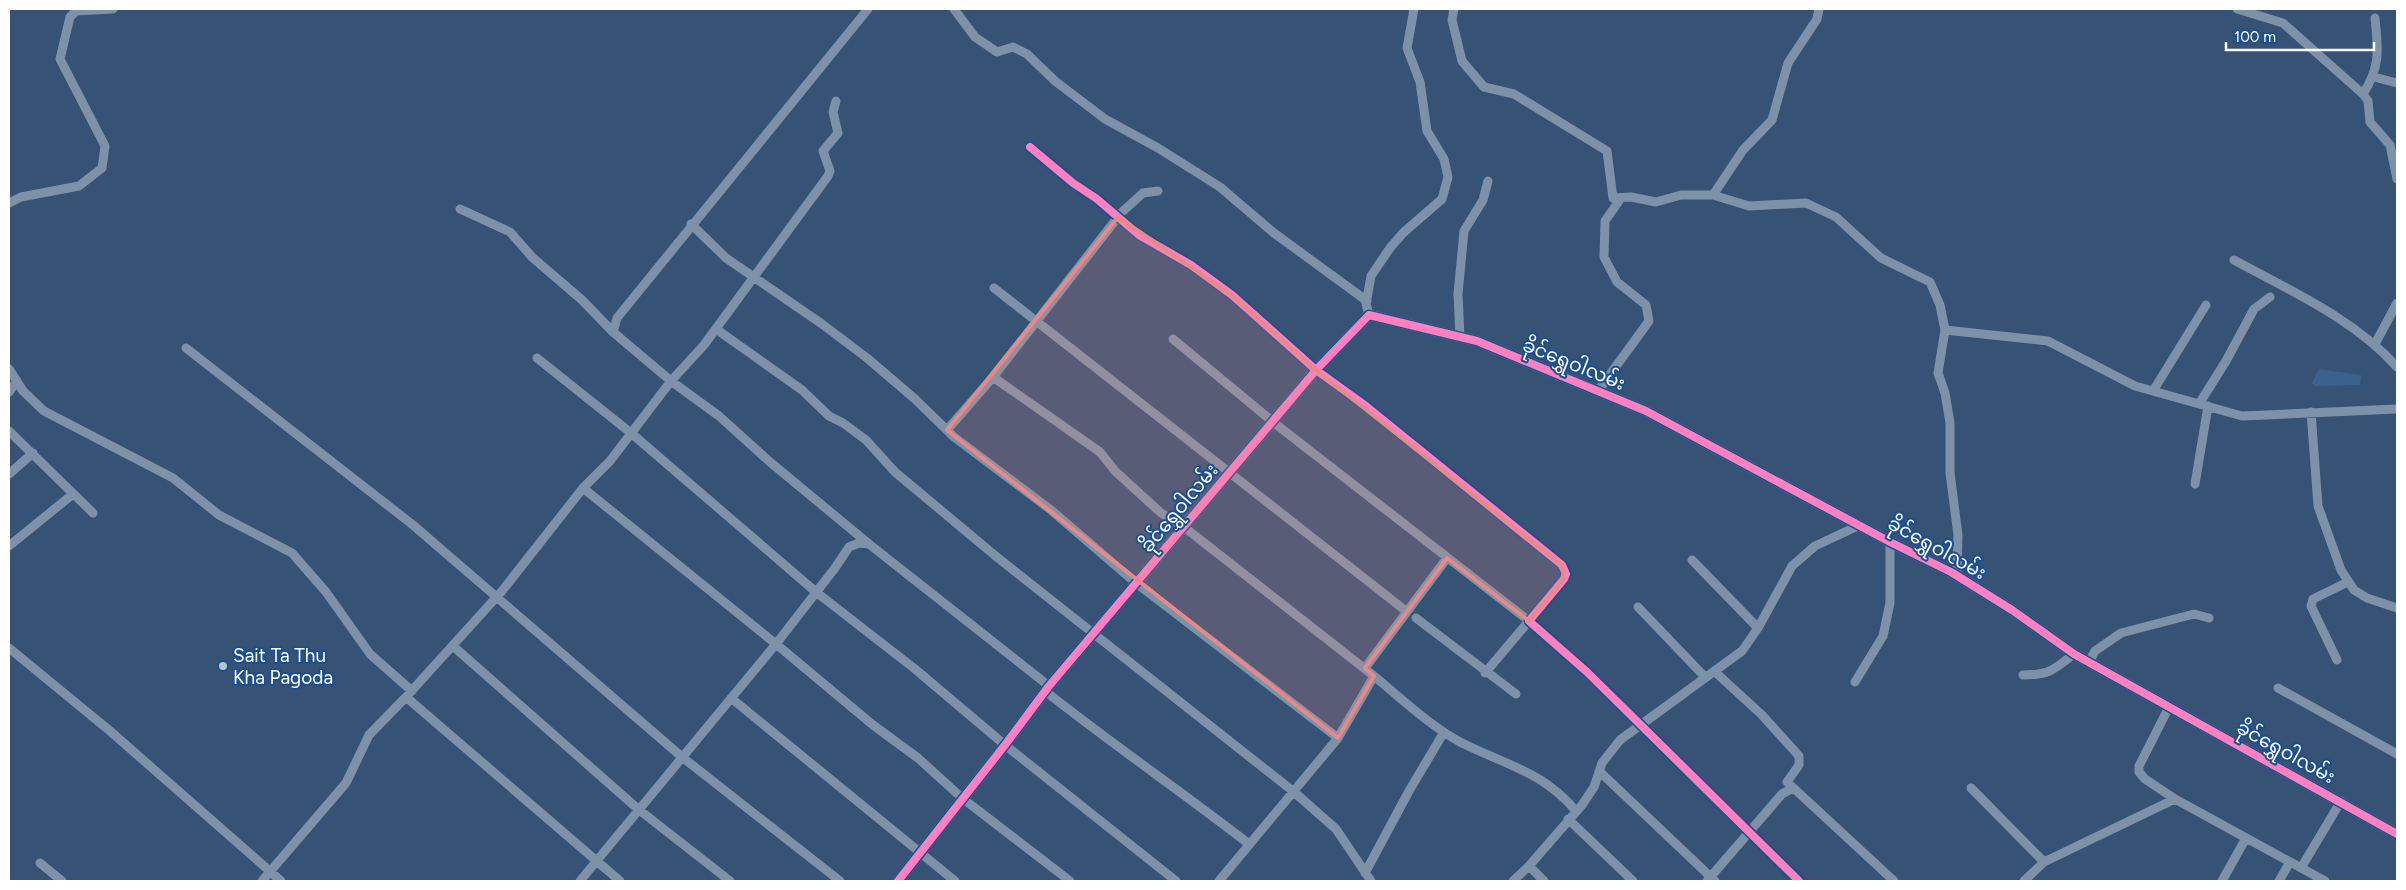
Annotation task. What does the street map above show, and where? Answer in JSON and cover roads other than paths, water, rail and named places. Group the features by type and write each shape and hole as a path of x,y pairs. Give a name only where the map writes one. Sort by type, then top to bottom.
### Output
{"street":[{"path":"9,203 20,197 80,186 102,168 105,146 60,59 70,17 76,12 114,9"},
{"path":"613,332 617,318 691,224 868,9"},
{"path":"954,9 975,36 997,52 1013,47 1027,54 1055,81 1105,119 1158,148 1220,187 1274,233 1367,301"},
{"path":"1369,315 1367,301 1371,276 1403,233 1442,199 1448,177 1444,158 1427,132 1420,82 1407,48 1414,9"},
{"path":"1454,9 1452,20 1462,61 1484,87 1514,94 1607,151 1613,198 1631,198 1656,202 1681,195 1713,195 1749,206 1806,204 1836,216 1881,258 1930,282 1940,305 1945,330 1938,372 1945,393 1950,423 1950,473 1958,535 1957,576"},
{"path":"1713,195 1743,150 1772,120 1788,62 1817,19 1819,9"},
{"path":"2237,9 2283,23 2363,94 2368,102 2370,122 2390,145 2397,179"},
{"path":"2363,94 2374,77 2377,47 2375,18"},
{"path":"2374,77 2397,83"},
{"path":"262,881 346,783 368,735 409,694 497,597 583,488 610,461 671,381 716,329 754,278 828,176 830,171 823,156 823,151 838,133 833,112 836,101"},
{"path":"1030,147 1139,235 1191,265 1232,295 1316,370 1366,406 1562,565 1566,574 1564,579 1485,672"},
{"path":"1460,337 1458,294 1464,231 1483,200 1488,181"},
{"path":"946,430 993,377 1118,217 1143,193 1158,191"},
{"path":"1598,391 1649,321 1646,305 1617,282 1604,257 1605,221 1620,198"},
{"path":"460,209 510,232 532,257 582,300 613,332 671,381 720,416 770,462 1047,688 1098,733 1186,794 1250,844"},
{"path":"691,224 726,258 822,324 867,358 915,398 946,430 1051,510 1136,582 1338,738"},
{"path":"2234,260 2315,304 2375,344 2397,367"},
{"path":"994,288 1161,417 1229,474 1406,611"},
{"path":"2198,404 2226,361 2254,309 2270,297"},
{"path":"2375,344 2397,303"},
{"path":"2153,391 2206,304"},
{"name":"ခိုင်ရွှေဝါလမ်း","path":"898,881 1006,745 1047,688 1316,370 1369,315 1477,341 1646,411 1957,576 2012,610 2074,654 2341,801 2397,834"},
{"path":"716,329 802,390 829,416 844,423 866,440 902,478 1094,634 1294,792 1336,829 1371,881"},
{"path":"1945,330 2048,340 2135,386 2242,416 2397,409"},
{"path":"1173,339 1272,422 1529,621 1586,672 1799,881"},
{"path":"186,348 412,525 682,757 840,881"},
{"path":"537,358 631,433 816,592 915,669 1006,745 1176,881"},
{"path":"9,369 23,391 44,411 173,478 219,515 292,553 326,592 370,654 409,694 620,881"},
{"path":"993,377 1100,452 1115,471 1161,513 1184,527 1444,732 1545,781 1562,794 1576,811"},
{"path":"9,392 17,382"},
{"path":"2195,484 2208,406"},
{"path":"2311,412 2318,506 2341,570 2354,590 2367,598 2397,608"},
{"path":"9,430 92,513"},
{"path":"9,474 33,452"},
{"path":"583,488 873,724 918,758 962,798 1070,881"},
{"path":"9,546 73,494"},
{"path":"1513,881 1529,866 1576,811 1594,787 1602,763 1620,740 1640,727 1704,676 1714,671 1742,650 1758,628 1792,566 1815,546 1860,525"},
{"path":"1855,682 1883,636 1890,603 1890,542"},
{"path":"580,881 776,644 849,547 869,544"},
{"path":"1365,668 1447,558"},
{"path":"1692,560 1758,628"},
{"path":"2337,660 2311,606 2313,599 2348,582"},
{"path":"1638,607 1704,676"},
{"path":"2088,662 2095,651 2121,633 2194,614 2210,618"},
{"path":"1416,618 1516,694"},
{"path":"453,646 638,809 730,881"},
{"path":"9,648 110,731 281,881"},
{"path":"2023,675 2040,675 2051,672 2074,654"},
{"path":"1714,671 1762,715 1799,756 1799,765 1787,782 1894,881"},
{"path":"1219,881 1338,738 1374,676"},
{"path":"2278,688 2397,754"},
{"path":"731,698 955,881"},
{"path":"2169,707 2139,769 2145,779 2175,799 2325,881"},
{"path":"1365,873 1409,791 1444,732"},
{"path":"1599,771 1711,880 1782,794 1793,788"},
{"path":"1971,788 2044,862"},
{"path":"2024,881 2044,862 2175,799"},
{"path":"2301,868 2341,801"},
{"path":"1568,819 1633,881"},
{"path":"2222,881 2246,838"},
{"path":"2278,881 2290,862"},
{"path":"40,863 62,881"},
{"path":"1529,866 1544,881"}],"water":[{"path":"2319,369 2361,375 2360,385 2315,386 2312,383"}],"place":[{"name":"Sait Ta Thu Kha Pagoda","path":"223,666"}]}
